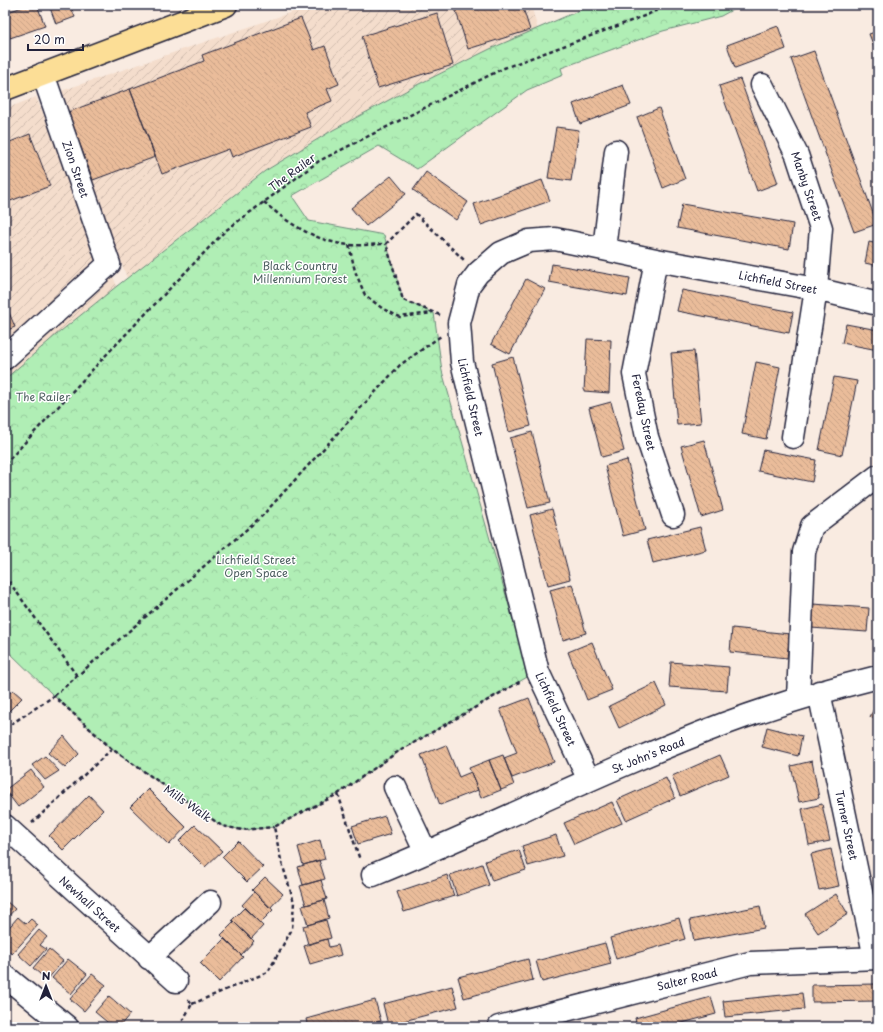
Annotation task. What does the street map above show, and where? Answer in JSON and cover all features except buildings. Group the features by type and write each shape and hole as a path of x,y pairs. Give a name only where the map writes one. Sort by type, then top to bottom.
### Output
{"main road":[{"path":"5,89 226,5"}],"street":[{"name":"Zion Street","path":"5,358 109,264 43,74"},
{"name":"Manby Street","path":"762,85 797,155 821,228 816,289 794,437"},
{"path":"604,249 616,151"},
{"name":"Lichfield Street","path":"589,780 538,672 462,362 459,323 469,285 478,273 501,253 529,241 555,239 656,260 816,289 878,304"},
{"name":"Fereday Street","path":"656,260 634,374 647,437 673,515"},
{"path":"798,699 804,552 812,526 878,476"},
{"name":"St John's Road","path":"373,875 589,780 724,724 819,692 878,677"},
{"name":"Turner Street","path":"819,692 876,958"},
{"path":"395,787 426,853"},
{"name":"Newhall Street","path":"11,832 176,981"},
{"path":"149,958 210,902"},
{"name":"Salter Road","path":"499,1027 750,963 876,958"},
{"path":"5,976 58,1024"}],"path":[{"name":"The Railer","path":"5,464 107,354 225,231 319,161 504,68 647,15 667,5"},
{"path":"264,202 280,216 319,238 349,245 386,244 416,214 478,273"},
{"path":"386,244 403,300 459,323"},
{"path":"349,245 355,271 365,295 382,309 400,317 434,313"},
{"path":"5,728 54,696 262,516 400,365 459,323"},
{"path":"5,576 77,676"},
{"path":"179,1027 192,1004 268,972 292,929 294,902 281,860 274,827 338,794 396,754 538,672"},
{"name":"Mills Walk","path":"54,696 112,748 222,826 243,830 274,827"},
{"path":"11,832 112,748"},
{"path":"338,794 365,875 373,875"},
{"path":"176,981 192,1004"}],"shaded area":[{"path":"313,5 531,5 538,30 490,49 415,86 333,130 265,171 127,278 58,92"},
{"path":"36,97 117,286 56,335 5,379 5,109"}],"green space":[{"name":"Lichfield Street Open Space","path":"592,5 741,5 721,16 663,31 561,68 563,75 527,90 417,169 379,146 292,196 309,221 384,235 403,300 434,313 442,371 529,676 396,753 338,794 274,827 243,830 222,826 112,749 54,696 5,648 5,379 56,335 117,286 265,171 333,130 415,86 490,49"}],"park label":[{"name":"Black Country Millennium Forest","path":"300,271"}]}
